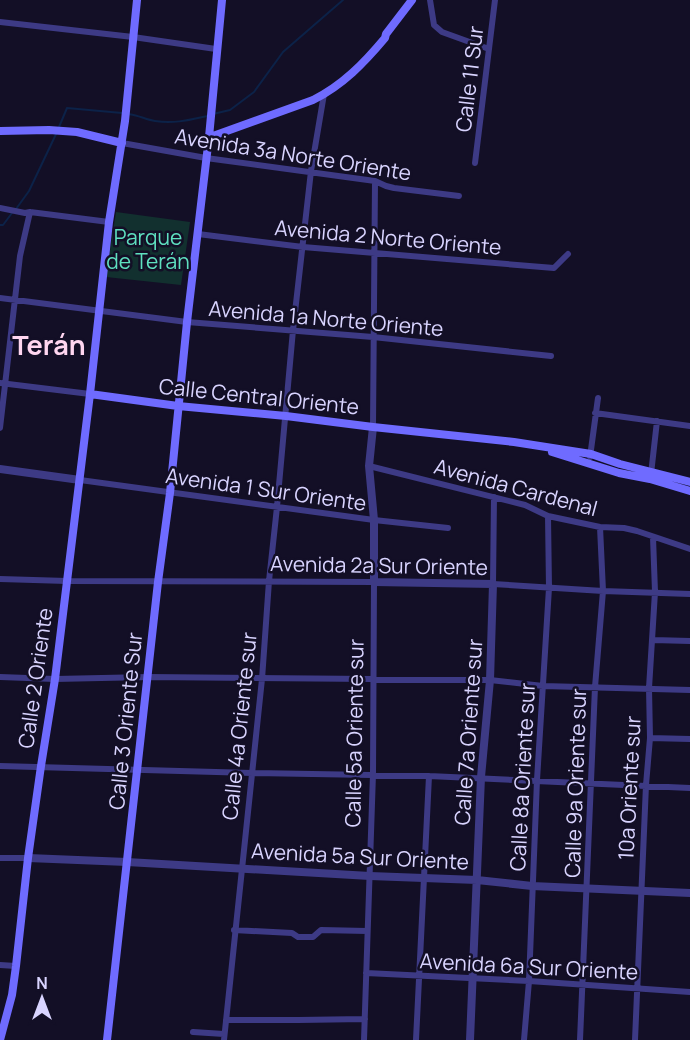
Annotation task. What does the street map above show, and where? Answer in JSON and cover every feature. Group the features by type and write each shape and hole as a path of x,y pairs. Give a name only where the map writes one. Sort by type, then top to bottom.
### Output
{"main road":[{"name":"Calle 2 Oriente","path":"0,1040 12,995 28,858 55,679 109,222 127,104 137,0"},
{"name":"Calle 3 Oriente Sur","path":"107,1040 170,493 187,322 206,158 211,133 216,49 222,0"},
{"path":"211,133 313,100 324,94 346,79 365,61 385,38 412,0"},
{"path":"0,131 77,132 122,143"},
{"name":"Calle Central Oriente","path":"90,394 178,406 514,442 590,459 619,473 650,475"},
{"path":"650,475 690,482"},
{"path":"650,475 690,491"}],"street":[{"path":"430,0 434,25 442,32 489,49"},
{"name":"Calle 11 Sur","path":"475,163 495,0"},
{"path":"0,22 216,49"},
{"name":"Calle 4a Oriente sur","path":"224,1037 262,679 293,330 311,171 324,94"},
{"name":"Avenida 3a Norte Oriente","path":"122,143 206,158 375,181 394,188 459,196"},
{"path":"373,427 375,181"},
{"path":"0,208 109,222"},
{"path":"0,429 2,383 27,212"},
{"name":"Avenida 2 Norte Oriente","path":"198,234 303,247 554,268 568,254"},
{"name":"Avenida 1a Norte Oriente","path":"0,298 187,322 373,337 551,356"},
{"name":"Calle Central Oriente","path":"2,383 90,394"},
{"path":"590,459 598,398"},
{"path":"595,413 690,426"},
{"path":"650,475 657,421"},
{"name":"Calle 5a Oriente sur","path":"364,1040 373,774 374,520 369,466 373,427"},
{"name":"Avenida Cardenal","path":"369,466 525,505 548,516 600,527 624,528 690,549"},
{"path":"0,469 80,480"},
{"name":"Avenida 1 Sur Oriente","path":"80,480 448,528"},
{"name":"Calle 7a Oriente sur","path":"470,1040 482,777 490,680 494,584 494,497"},
{"name":"Calle 8a Oriente sur","path":"524,1040 549,588 548,516"},
{"name":"Calle 9a Oriente sur","path":"580,1040 595,687 603,591 600,527"},
{"name":"10a Oriente sur","path":"634,1040 650,738 649,688 655,592 653,537"},
{"name":"Avenida 2a Sur Oriente","path":"0,579 494,584 690,594"},
{"path":"653,640 690,641"},
{"path":"0,678 490,680 543,686 690,690"},
{"path":"650,738 690,739"},
{"path":"0,766 482,777 690,788"},
{"path":"416,1040 429,776"},
{"path":"0,858 28,858"},
{"name":"Avenida 5a Sur Oriente","path":"28,858 690,893"},
{"path":"234,930 292,933 298,937 313,937 321,930 367,931"},
{"path":"0,965 16,966"},
{"name":"Avenida 6a Sur Oriente","path":"366,973 690,992"},
{"path":"226,1020 365,1019"},
{"path":"193,1032 224,1037"}],"green space":[{"name":"Parque de Terán","path":"116,212 190,222 181,285 106,277"}],"waterway":[{"path":"213,114 230,110 254,92 283,52 343,0"},
{"path":"59,127 67,108 122,113"},
{"path":"128,114 169,122 207,116"},
{"path":"16,209 29,191 57,132"},
{"path":"0,225 3,225 12,213"}],"district":[{"name":"Terán","path":"49,344"}]}
